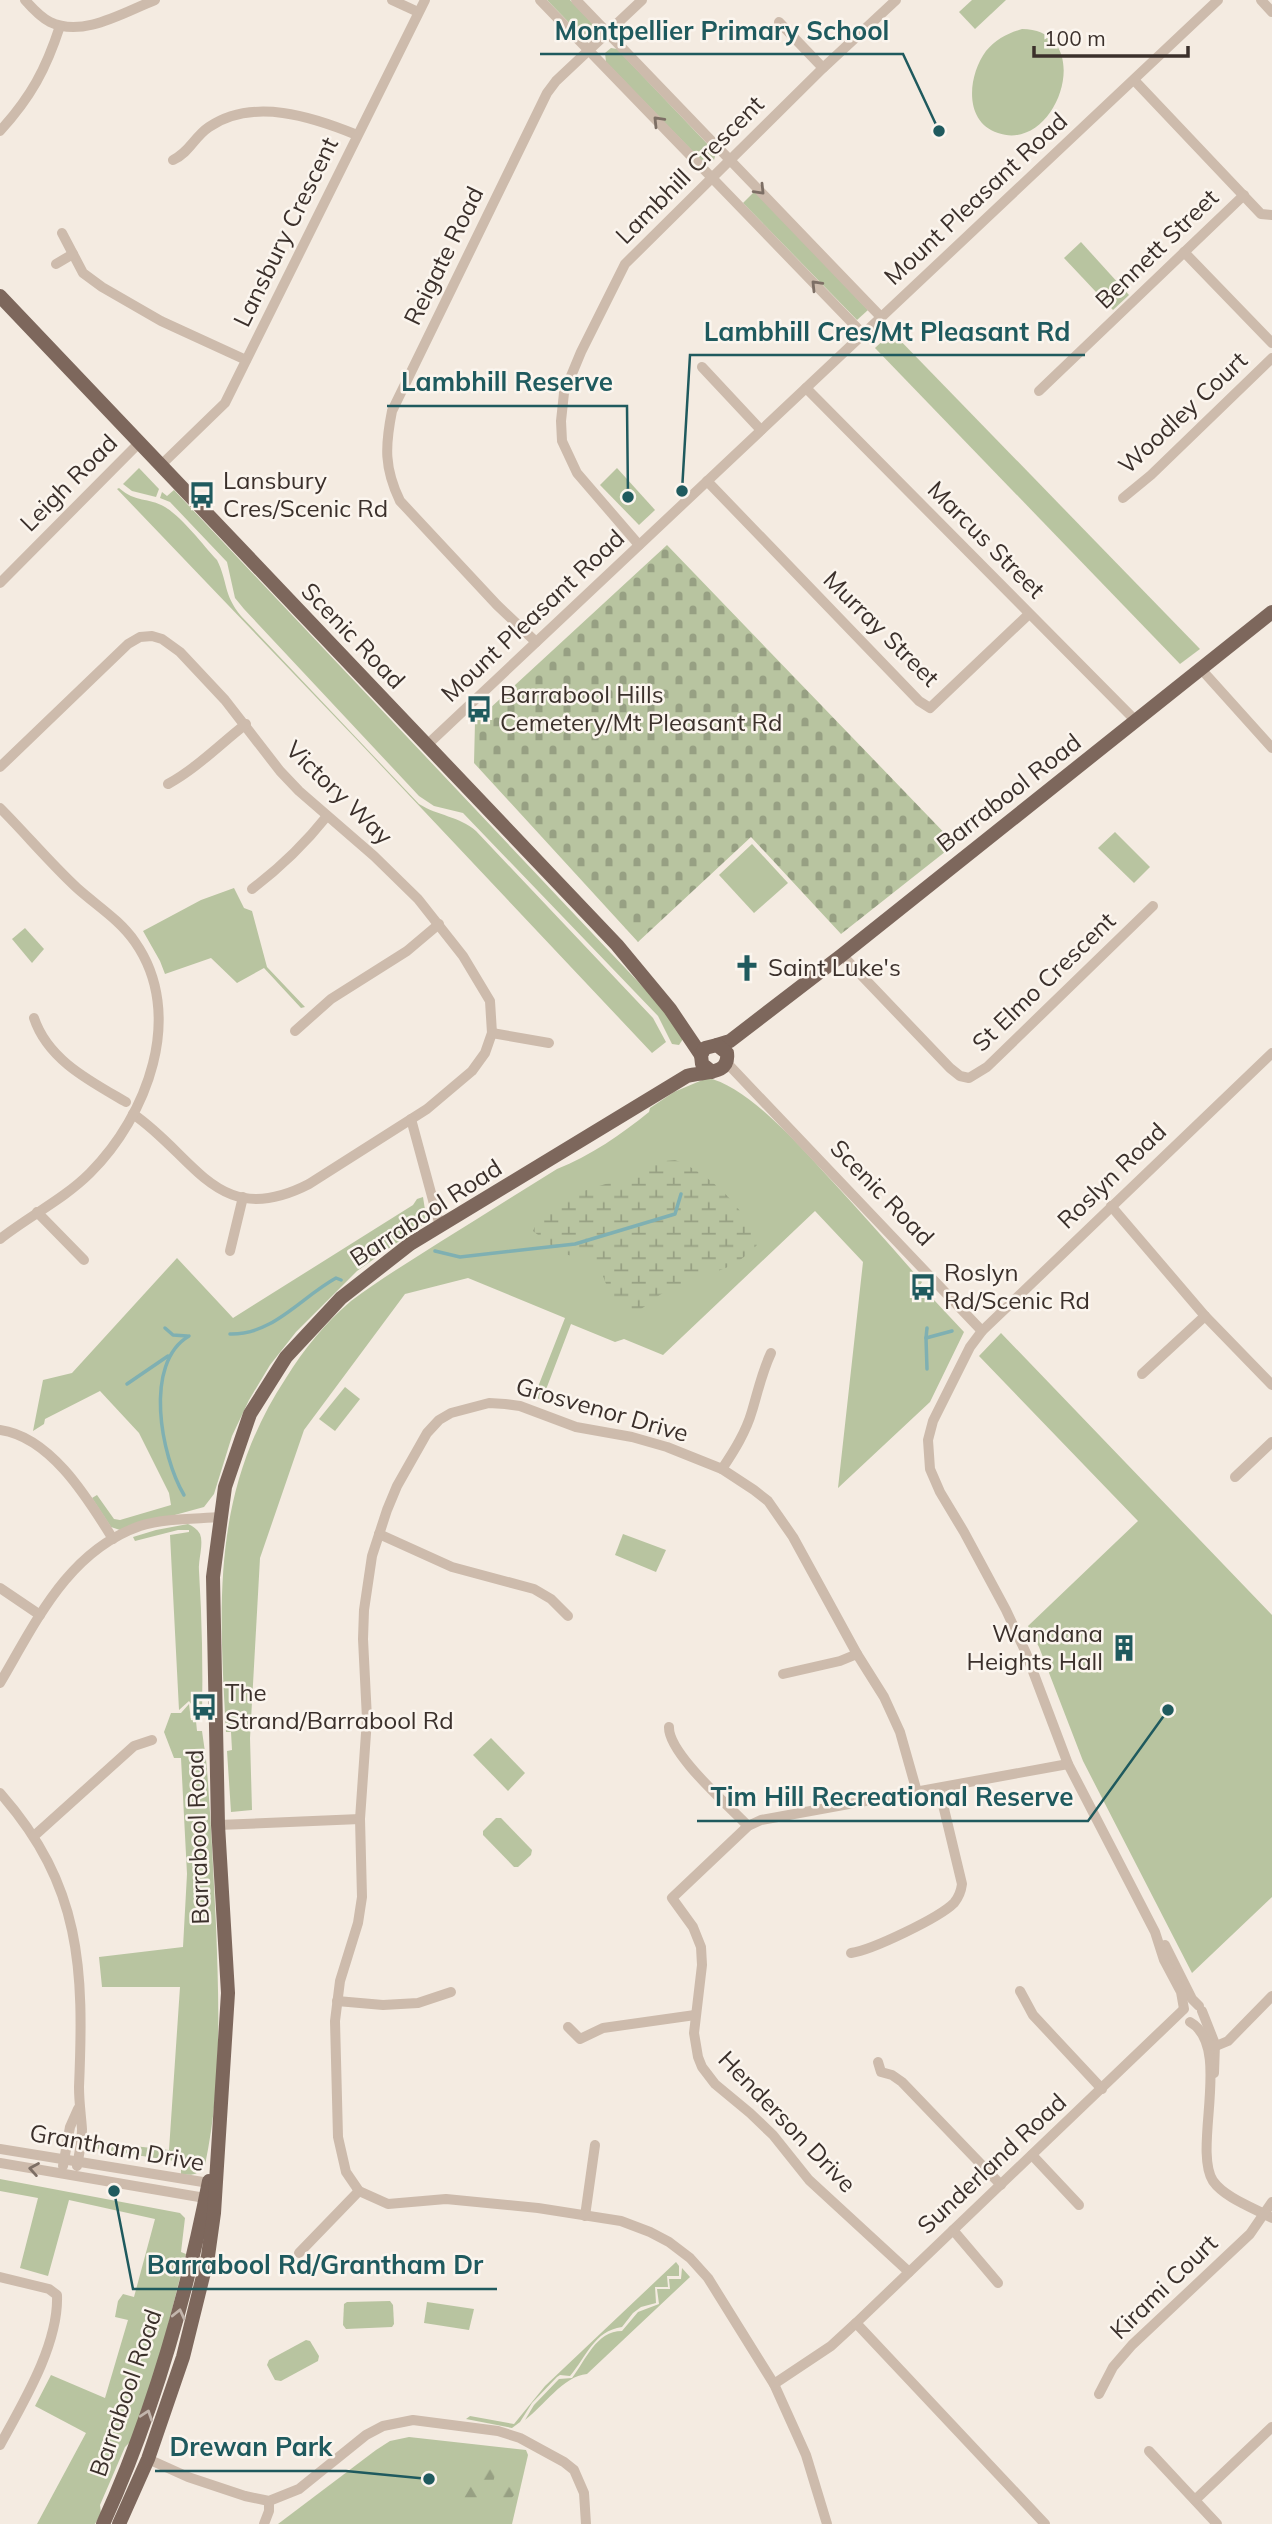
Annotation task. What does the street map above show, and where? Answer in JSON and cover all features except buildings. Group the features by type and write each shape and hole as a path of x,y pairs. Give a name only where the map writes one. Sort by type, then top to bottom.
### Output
{"main road":[{"name":"Scenic Road","path":"0,296 617,945 670,1009 701,1056"},
{"name":"Barrabool Road","path":"715,1045 730,1041 842,955 1272,612"},
{"name":"Scenic Road","path":"670,1009 715,1045"},
{"name":"Barrabool Road","path":"119,2524 148,2459 186,2344 208,2256 210,2191 228,1993 218,1825 213,1577 225,1487 250,1414 286,1357 341,1297 410,1244 689,1075 720,1066 772,1009"},
{"path":"715,1045 723,1048 720,1066 705,1068 701,1056 705,1048 715,1045"},
{"name":"Barrabool Road","path":"689,1075 701,1056"},
{"name":"Barrabool Road","path":"103,2524 134,2452 173,2339 210,2191"},
{"path":"134,2452 148,2459"}],"street":[{"path":"25,0 44,19 70,29 83,27 155,0"},
{"path":"392,0 418,12"},
{"name":"Lansbury Crescent","path":"160,466 225,403 425,0"},
{"path":"540,0 863,334"},
{"path":"576,0 881,317"},
{"name":"Reigate Road","path":"536,642 497,606 400,501 390,482 386,439 392,411 539,108 556,81 642,0"},
{"name":"Lambhill Crescent","path":"639,545 583,481 562,441 564,393 582,352 625,264 823,68 896,0"},
{"path":"1200,0 1209,9"},
{"name":"Mount Pleasant Road","path":"427,745 1218,0"},
{"path":"1261,0 1272,12"},
{"path":"779,22 823,68"},
{"path":"0,131 24,103 41,76 60,26"},
{"path":"1133,80 1261,214 1272,215"},
{"path":"173,160 185,155 197,137 208,127 236,116 271,113 297,115 357,135"},
{"name":"Bennett Street","path":"1039,391 1244,195"},
{"path":"62,233 83,273 102,287 161,320 246,360"},
{"path":"1184,252 1272,343"},
{"path":"56,264 73,254"},
{"name":"Woodley Court","path":"1123,498 1151,475 1272,358"},
{"path":"702,367 761,430"},
{"name":"Marcus Street","path":"806,388 1136,721"},
{"name":"Leigh Road","path":"0,583 139,443"},
{"name":"Murray Street","path":"707,481 919,701 930,708 1029,614"},
{"name":"Victory Way","path":"0,767 128,644 140,637 152,636 171,644 246,724 280,771 394,874 439,924 484,987 490,1001 492,1033"},
{"path":"1201,669 1272,748"},
{"path":"168,784 191,771 246,724"},
{"path":"0,808 75,886 120,924 134,940 150,970 158,999 158,1033 148,1078 133,1114 89,1175 0,1239"},
{"path":"252,889 278,870 304,845 327,816"},
{"name":"St Elmo Crescent","path":"842,955 950,1068 960,1076 969,1078 983,1070 1153,906"},
{"path":"295,1031 331,999 407,951 439,924"},
{"path":"34,1018 44,1039 73,1069 126,1102"},
{"path":"133,1114 149,1126 206,1182 226,1193 267,1199 309,1184 452,1090 472,1071 485,1053 492,1033 549,1043"},
{"name":"Roslyn Road","path":"1155,1932 1068,1764 1026,1653 964,1532 940,1492 930,1469 928,1440 933,1421 967,1352 982,1331 1272,1053"},
{"name":"Scenic Road","path":"720,1066 749,1086 982,1331"},
{"path":"411,1119 440,1226"},
{"path":"230,1251 243,1197"},
{"path":"1111,1206 1205,1316 1272,1385"},
{"path":"37,1212 84,1261"},
{"path":"1142,1374 1205,1316"},
{"path":"722,1469 752,1412 760,1377 771,1353"},
{"name":"Grosvenor Drive","path":"359,2191 346,2172 338,2137 337,2001 362,1898 360,1819 367,1719 364,1620 370,1567 397,1486 427,1433 451,1413 489,1403 520,1406 576,1427 648,1441 722,1469 768,1502 815,1574 892,1713 917,1792"},
{"path":"0,1430 15,1432 69,1474 90,1501 113,1539"},
{"path":"1235,1477 1272,1442"},
{"path":"0,1684 55,1591 72,1571 113,1539 141,1526 221,1517"},
{"path":"379,1534 452,1567 534,1589 551,1599 568,1616"},
{"path":"0,1588 40,1615"},
{"path":"783,1674 830,1664 857,1654"},
{"path":"669,1727 669,1735 680,1755 748,1826 772,1817 1068,1764"},
{"path":"34,1836 134,1746 152,1740"},
{"path":"851,1953 879,1946 949,1907 961,1892 962,1884 939,1788"},
{"path":"0,1793 34,1836 59,1884 79,1959 82,1998 78,2109 82,2129 76,2176"},
{"path":"218,1825 360,1819"},
{"name":"Henderson Drive","path":"748,1826 672,1898 693,1927 701,1947 702,1965 694,2033 698,2057 715,2084 758,2120 809,2180 909,2272"},
{"path":"1155,1932 1171,1955 1192,1999 1200,2008 1212,2043 1216,2061 1210,2104 1208,2158 1212,2178 1223,2190 1268,2216"},
{"path":"1155,1932 1164,1960 1182,1995 1186,2016 1212,2043"},
{"path":"1020,1991 1033,2015 1102,2089"},
{"path":"337,2001 383,2005 418,2003 452,1992"},
{"path":"1212,2043 1228,2041 1272,1996"},
{"path":"1186,2016 1189,2004 1200,2008"},
{"path":"1186,2016 1199,2020 1200,2008"},
{"path":"573,2051 580,2039 603,2028 695,2015"},
{"name":"Sunderland Road","path":"775,2384 831,2346 1159,2036 1186,2016"},
{"path":"568,2027 580,2039"},
{"path":"875,2084 880,2067 902,2082 1000,2185"},
{"path":"61,2174 69,2127 78,2109"},
{"path":"585,2216 595,2145"},
{"name":"Grantham Drive","path":"0,2149 78,2161 210,2191"},
{"path":"1032,2155 1079,2205"},
{"name":"Grantham Drive","path":"0,2163 76,2176 210,2191"},
{"path":"299,2253 359,2191 388,2204 446,2199 478,2200 621,2221 650,2232 690,2258 719,2294 775,2384 806,2455 827,2524"},
{"name":"Kirami Court","path":"1099,2394 1114,2367 1132,2345 1268,2216 1272,2202"},
{"path":"953,2230 998,2283"},
{"path":"0,2277 49,2289 57,2295 58,2307 43,2358 0,2445"},
{"path":"856,2323 1045,2524"},
{"path":"148,2459 188,2477 245,2496 270,2501 299,2489 366,2435 383,2426 401,2421 428,2421 511,2434 564,2462 574,2470 582,2486 586,2524"},
{"path":"1195,2500 1272,2427"},
{"path":"1150,2451 1217,2524"},
{"path":"264,2524 270,2501"}],"green space":[{"path":"547,0 570,0 593,24 591,33 581,35"},
{"path":"972,0 1006,0 975,29 959,12"},
{"path":"1022,29 1045,35 1059,49 1064,68 1061,89 1052,110 1038,126 1019,135 998,133 979,119 974,109 972,97 975,72 990,47 1002,37"},
{"path":"611,48 617,49 716,153 714,160 708,163 702,161 606,62 605,53"},
{"path":"755,191 868,310 857,320 743,203"},
{"path":"1081,242 1129,295 1113,310 1064,258"},
{"path":"892,332 1200,649 1180,664 875,348"},
{"path":"139,468 159,489 156,497 132,491 123,484"},
{"path":"617,468 655,510 639,525 600,485"},
{"path":"117,489 131,496 165,507 185,524 217,560 231,601 241,616 419,804 463,822 476,831 653,1018 666,1042 652,1053"},
{"path":"174,490 661,1006 683,1039 679,1045 672,1044 658,1016 463,813 434,806 419,796 244,609 235,598 227,562 170,502 160,498 162,492 167,496"},
{"path":"667,545 955,844 841,934 751,837 638,942 474,763 475,722"},
{"path":"1115,832 1150,867 1134,883 1098,848"},
{"path":"752,844 788,883 754,913 719,875"},
{"path":"234,888 244,908 252,911 267,967 305,1007 301,1008 264,968 237,983 211,958 165,974 143,931 201,900"},
{"path":"25,928 44,949 32,963 12,939"},
{"path":"707,1078 740,1093 775,1121 889,1244 922,1282 920,1285 964,1332 930,1402 838,1488 863,1262 815,1211 663,1355 624,1339 615,1342 571,1324 542,1400 534,1397 565,1318 468,1278 405,1294 304,1430 260,1558 250,1738 252,1810 231,1812 227,1751 232,1750 231,1732 226,1732 222,1638 225,1549 232,1506 244,1463 262,1421 293,1367 332,1318 372,1286 557,1169 605,1144 674,1092"},
{"path":"675,1160 701,1173 725,1194 753,1232 757,1245 737,1262 669,1289 637,1312 611,1297 594,1262 561,1253 533,1231 539,1218 577,1193 615,1181 655,1162"},
{"path":"423,1197 426,1216 422,1225 357,1271 296,1332 270,1365 232,1436 214,1494 204,1507 120,1530 111,1527 92,1498 97,1495 114,1519 120,1520 171,1505 169,1493 139,1433 100,1391 45,1419 44,1424 33,1431 43,1380 72,1373 177,1258 233,1318"},
{"path":"1001,1333 1272,1615 1272,1897 1192,1973 1083,1761 1039,1647 1028,1626 1138,1521 979,1356"},
{"path":"345,1387 360,1399 335,1431 319,1419"},
{"path":"188,1524 199,1532 201,1538 199,1567 202,1717 194,1717 194,1708 189,1701 179,1710 170,1535 189,1530 178,1530 135,1541 133,1537"},
{"path":"623,1534 666,1550 656,1572 615,1555"},
{"path":"189,1704 191,1720 196,1721 197,1731 202,1731 206,1759 216,1925 218,2015 217,2075 205,2165 197,2173 188,2175 181,2174 181,2162 97,2149 99,2142 169,2150 180,1987 102,1987 99,1957 183,1947 187,1874 181,1758 174,1758 164,1732 171,1713 181,1713"},
{"path":"491,1738 525,1773 508,1791 473,1755"},
{"path":"496,1818 501,1818 532,1850 531,1855 518,1867 514,1867 483,1835 483,1831"},
{"path":"0,2179 180,2213 185,2218 181,2252 186,2254 161,2353 131,2441 125,2447 100,2505 101,2513 95,2524 37,2524 86,2433 35,2406 51,2375 105,2398 128,2320 115,2317 118,2301 123,2294 134,2297 155,2219 69,2200 48,2276 20,2268 38,2198 0,2191"},
{"path":"676,2262 679,2276 667,2276 668,2287 655,2287 656,2303 641,2307 622,2327 612,2329 598,2339 570,2376 557,2377 512,2428 466,2419 470,2416 514,2424 545,2386"},
{"path":"682,2268 690,2277 587,2374 570,2380 525,2420 534,2405 559,2379 572,2378 598,2341 613,2332 622,2331 638,2312 659,2304 657,2289 670,2289 669,2279 681,2279"},
{"path":"390,2301 393,2305 392,2327 346,2329 343,2325 344,2304 347,2302"},
{"path":"427,2302 474,2309 469,2330 424,2323"},
{"path":"306,2340 310,2341 319,2356 318,2361 281,2381 275,2380 267,2365 269,2360"},
{"path":"409,2437 526,2450 528,2455 512,2524 278,2524 376,2450 390,2441"},
{"path":"486,2463 497,2468 488,2500 466,2524 455,2499 456,2485 465,2478 475,2476 479,2467"},
{"path":"516,2464 524,2469 519,2489 509,2501 506,2524 491,2524 498,2514 507,2470"}],"waterway":[{"path":"435,1251 460,1257 575,1244 675,1214 681,1194"},
{"path":"230,1334 245,1333 273,1322 323,1286 336,1278 341,1280"},
{"path":"165,1328 173,1335 187,1336"},
{"path":"926,1338 927,1328"},
{"path":"927,1369 926,1338 952,1331"},
{"path":"184,1495 163,1435 161,1388 166,1367 175,1349 189,1336"},
{"path":"127,1384 168,1356"}],"place":[{"name":"Montpellier Primary School","path":"939,131"},
{"name":"Lambhill Cres/Mt Pleasant Rd","path":"682,491"},
{"name":"Lansbury Cres/Scenic Rd","path":"202,495"},
{"name":"Lambhill Reserve","path":"628,497"},
{"name":"Barrabool Hills Cemetery/Mt Pleasant Rd","path":"479,709"},
{"name":"Saint Luke's","path":"747,968"},
{"name":"Roslyn Rd/Scenic Rd","path":"923,1287"},
{"name":"Wandana Heights Hall","path":"1124,1648"},
{"name":"The Strand/Barrabool Rd","path":"204,1707"},
{"name":"Tim Hill Recreational Reserve","path":"1168,1710"},
{"name":"Barrabool Rd/Grantham Dr","path":"114,2191"},
{"name":"Drewan Park","path":"429,2479"}]}
